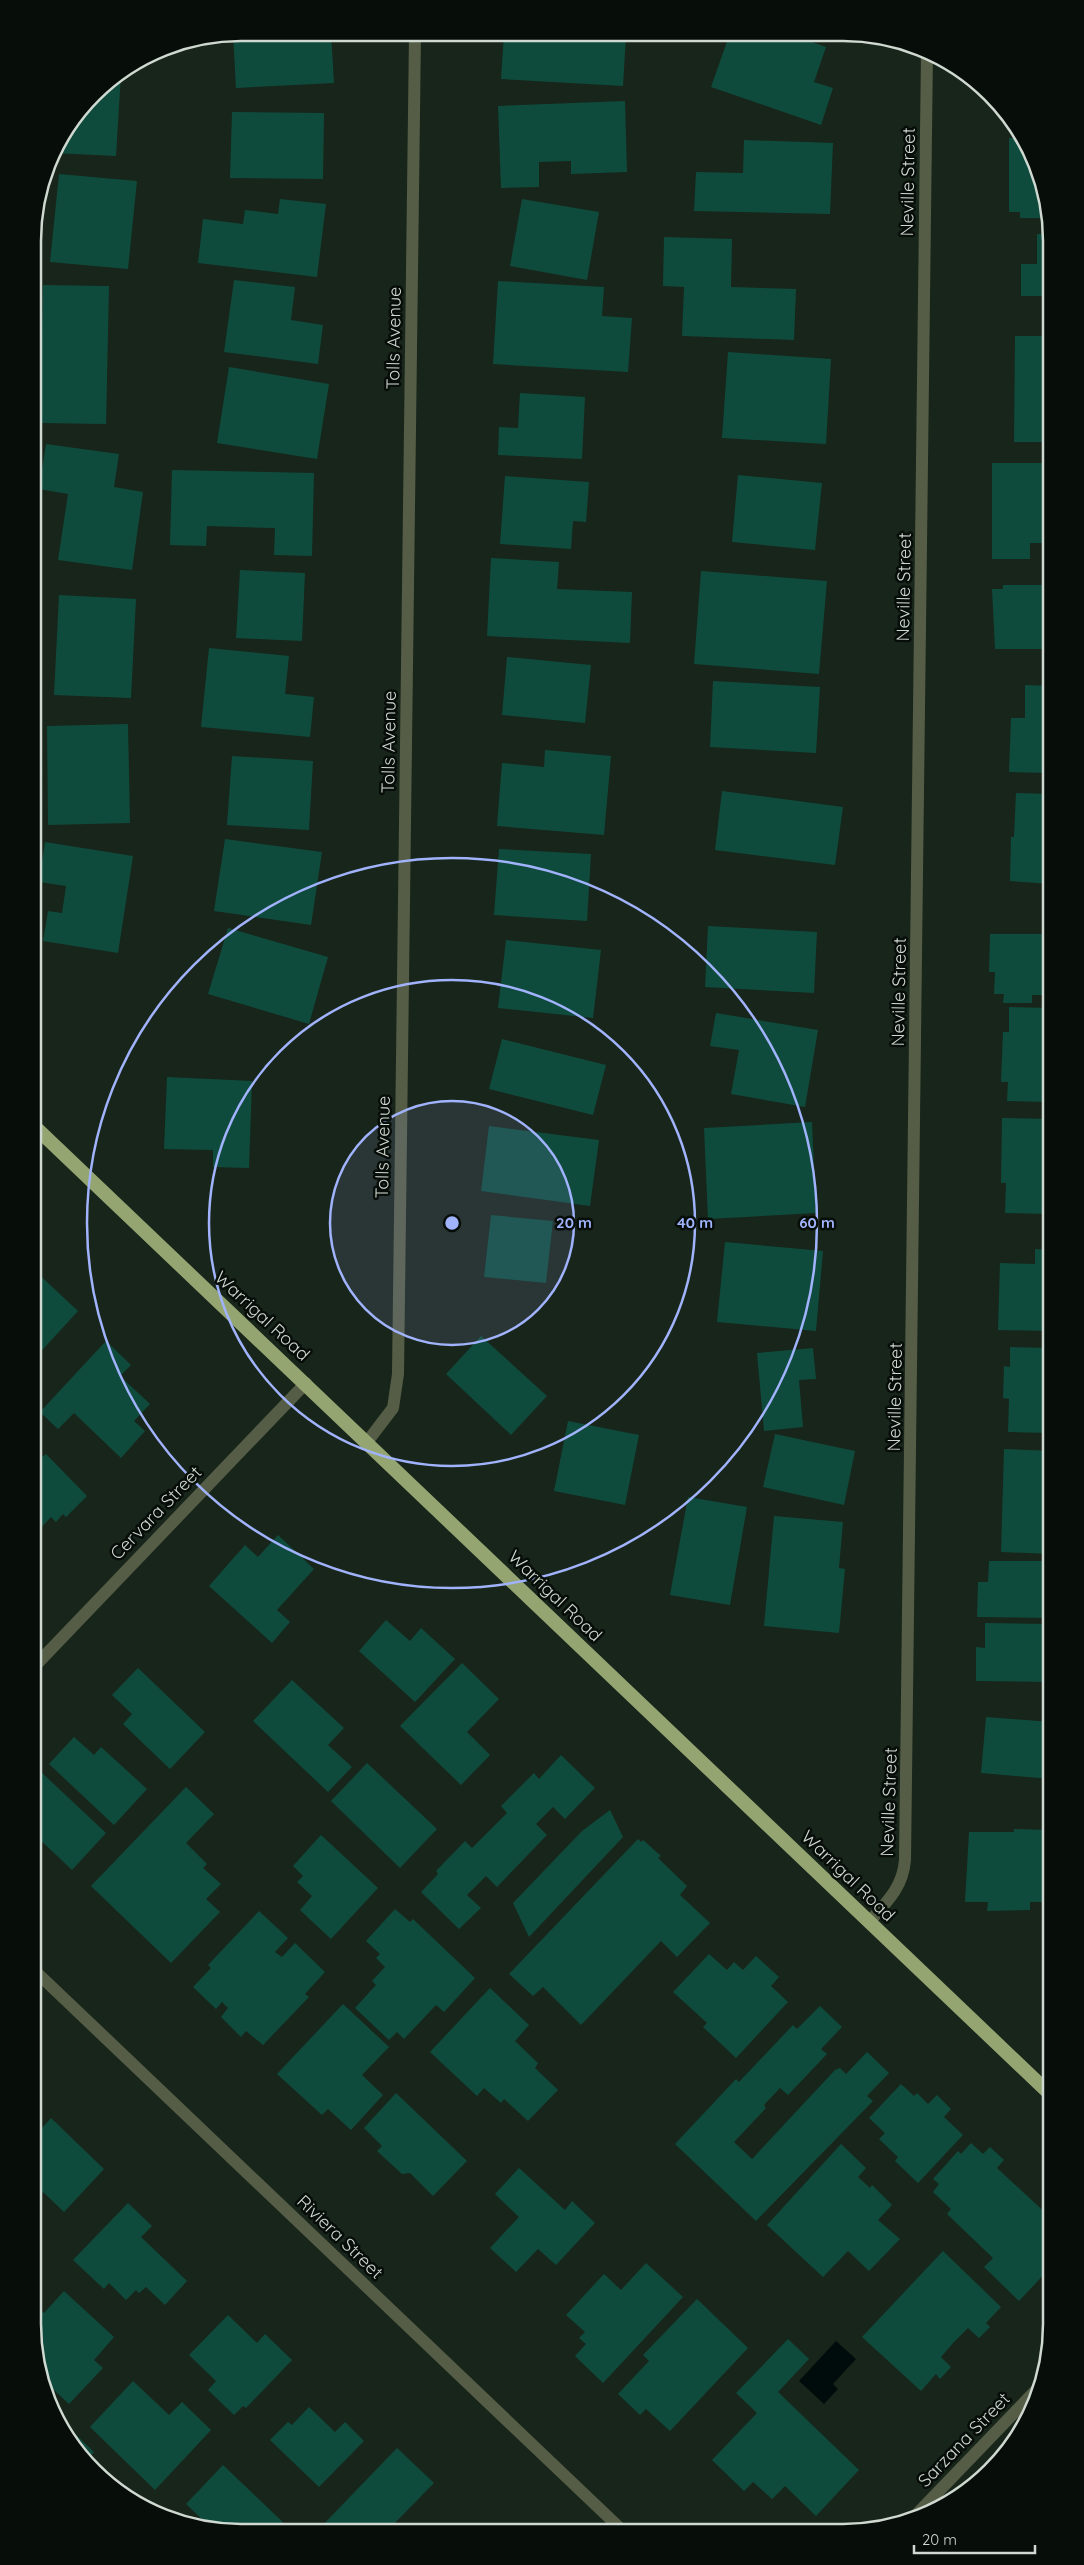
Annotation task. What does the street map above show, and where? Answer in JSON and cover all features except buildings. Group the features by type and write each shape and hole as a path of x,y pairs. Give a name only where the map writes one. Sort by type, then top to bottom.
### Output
{"highway":[{"name":"Warrigal Road","path":"41,1133 306,1383 1043,2087"}],"street":[{"name":"Tolls Avenue","path":"367,1442 393,1408 398,1374 416,41"},
{"name":"Neville Street","path":"870,1922 894,1893 903,1878 905,1860 927,60"},
{"name":"Cervara Street","path":"41,1660 306,1383"},
{"name":"Riviera Street","path":"41,1977 616,2524"},
{"name":"Sarzana Street","path":"924,2506 1029,2398"}],"shaded area":[{"path":"836,2341 856,2359 833,2384 838,2389 824,2404 799,2381"}]}
